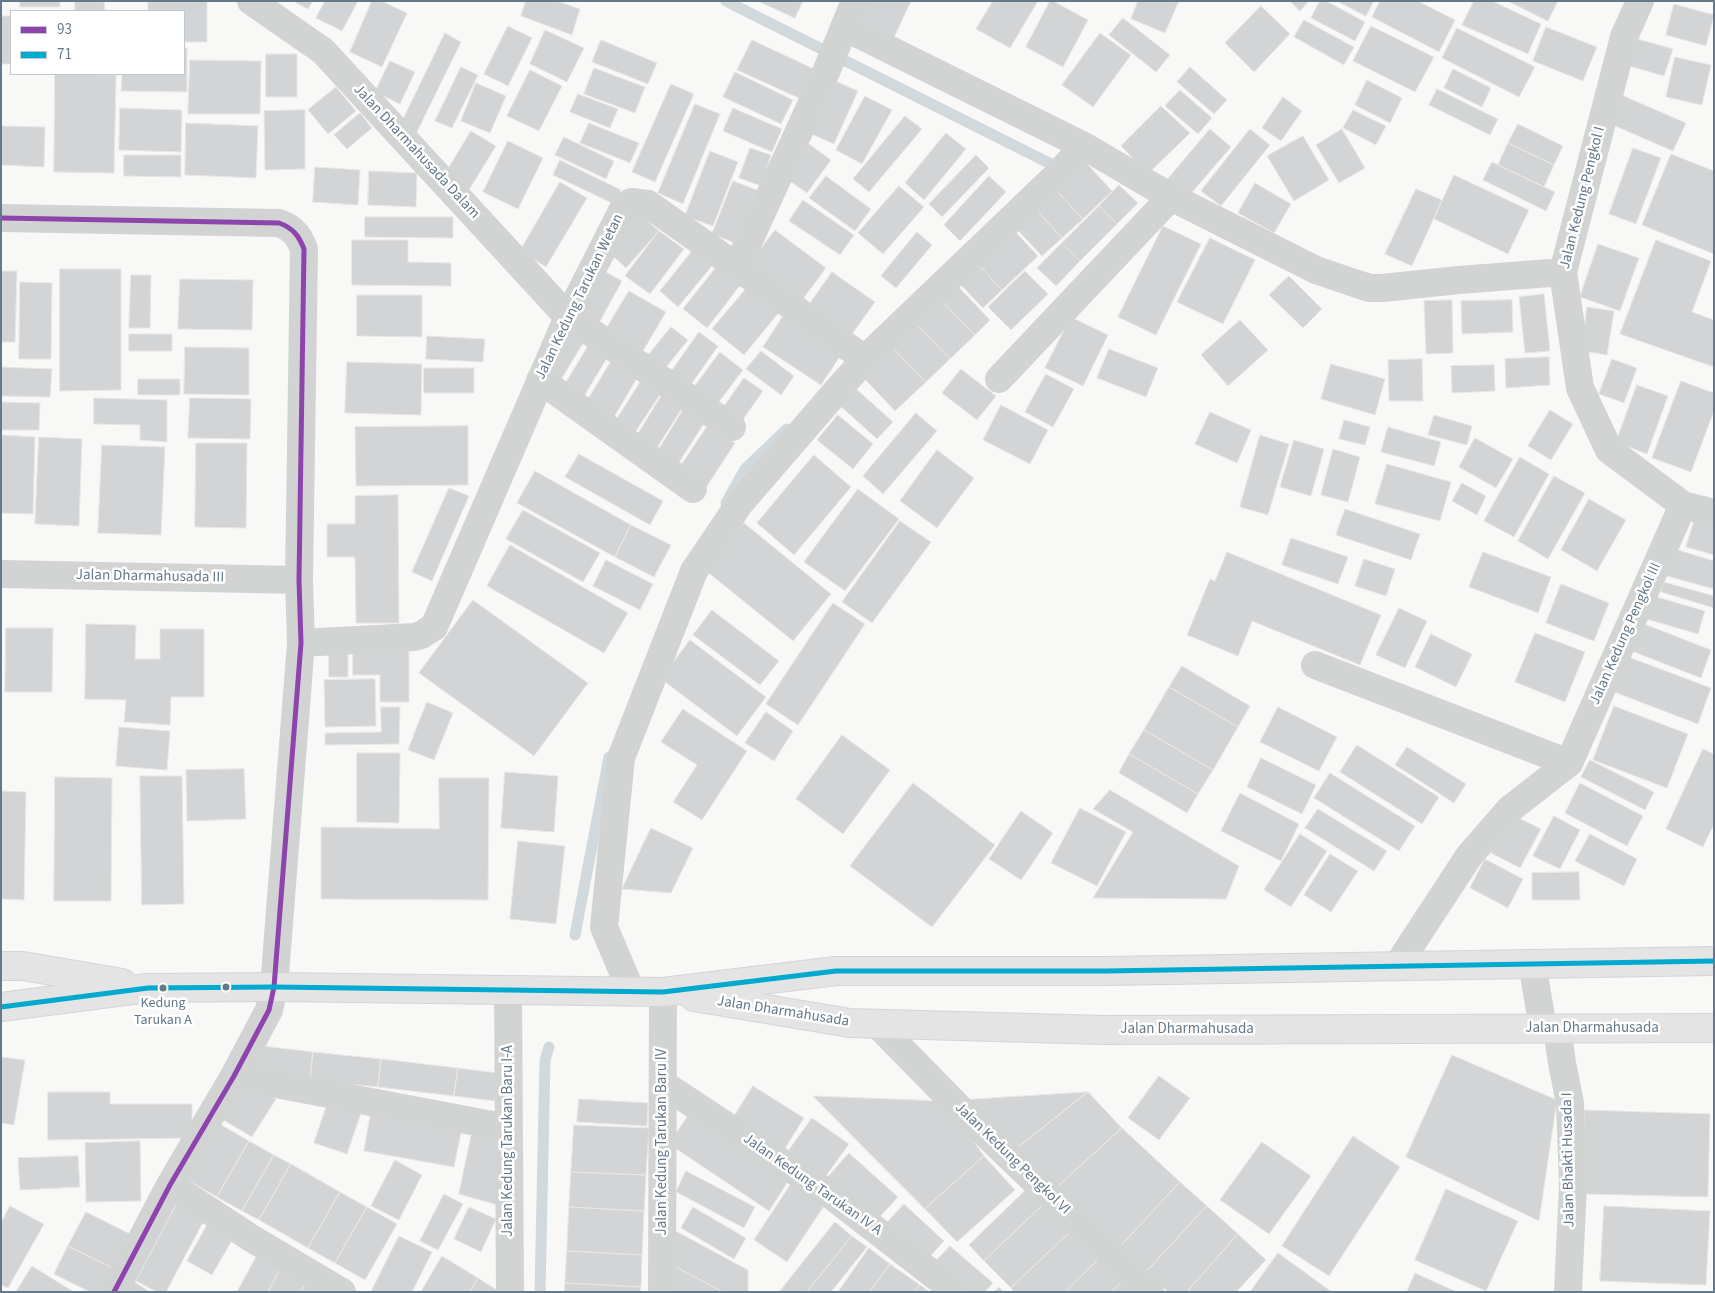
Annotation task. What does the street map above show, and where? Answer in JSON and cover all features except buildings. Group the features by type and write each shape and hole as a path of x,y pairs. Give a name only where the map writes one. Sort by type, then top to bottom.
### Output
{"main road":[{"name":"Jalan Dharmahusada","path":"663,992 836,971 1106,971 1714,961"},
{"name":"Jalan Dharmahusada","path":"1,966 24,966 148,988"},
{"name":"Jalan Dharmahusada","path":"1,1007 148,988 274,987 631,991 663,992 850,1023 877,1024 1104,1030 1714,1028"}],"street":[{"name":"Jalan Dharmahusada Dalam","path":"251,1 323,51 568,317 732,427"},
{"path":"855,1 826,72 737,267 855,352"},
{"name":"Jalan Kedung Pengkol I","path":"1640,1 1624,37 1563,272 1580,388 1609,450 1683,505 1714,513"},
{"path":"842,32 1084,146 1171,197 1316,270 1370,288 1563,272"},
{"path":"631,991 604,927 621,758 694,571 740,503 872,352 1058,174 1084,146"},
{"path":"999,379 1171,197"},
{"name":"Jalan Kedung Tarukan Wetan","path":"301,643 414,637 434,627 568,317 624,207 631,202 648,204 737,267"},
{"path":"1,218 279,223 288,226 295,232 304,250 299,580 301,643 274,987 269,1010 234,1076 170,1185 114,1292"},
{"path":"540,380 693,489"},
{"name":"Jalan Kedung Pengkol III","path":"1396,966 1469,856 1510,808 1569,763 1683,505"},
{"name":"Jalan Dharmahusada III","path":"1,574 299,580"},
{"path":"1315,665 1569,763"},
{"name":"Jalan Bhakti Husada I","path":"1532,963 1550,1029 1562,1063 1570,1102 1573,1185 1568,1292"},
{"name":"Jalan Kedung Tarukan Baru I-A","path":"508,990 510,1292"},
{"name":"Jalan Kedung Tarukan Baru IV","path":"662,1292 663,992"},
{"name":"Jalan Kedung Pengkol VI","path":"877,1024 968,1117 1150,1292"},
{"path":"234,1076 508,1128"},
{"name":"Jalan Kedung Tarukan IV A","path":"663,1084 828,1193 956,1292"},
{"path":"170,1185 251,1238 342,1292"}],"waterway":[{"path":"726,1 1059,168 1056,170"},
{"path":"726,503 745,469 787,429"},
{"path":"575,935 609,757"},
{"path":"540,1292 545,1060 549,1047"}],"transit line":[{"name":"93","path":"1,218 279,223 295,233 304,249 299,580 301,643 274,987 269,1010 234,1076 170,1185 114,1292"},
{"name":"71","path":"1,1007 148,988 274,987 663,992 836,971 1106,971 1714,961"}],"place":[{"name":"Kedung Tarukan A","path":"163,988"}]}
